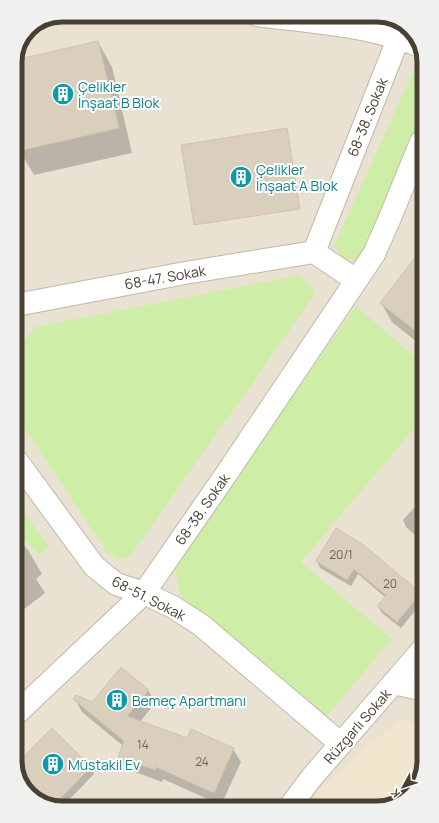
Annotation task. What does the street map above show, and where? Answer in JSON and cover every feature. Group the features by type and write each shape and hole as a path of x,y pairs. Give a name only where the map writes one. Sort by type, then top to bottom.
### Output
{"street":[{"path":"307,22 364,30 401,30"},
{"name":"68-38. Sokak","path":"314,252 401,30"},
{"name":"68-38. Sokak","path":"22,708 144,593 229,470 374,254 390,220 417,152"},
{"path":"314,252 356,280"},
{"name":"68-47. Sokak","path":"22,304 185,273 314,252"},
{"name":"68-51. Sokak","path":"22,468 94,566 116,584 144,593 173,606 201,625 341,744"},
{"name":"Rüzgarlı Sokak","path":"295,801 312,777 417,655"},
{"path":"394,683 417,688"}],"shaded area":[{"path":"380,22 395,26 404,32 414,46 417,62 417,762 415,774 407,788 393,798 378,801 59,801 49,799 37,793 30,786 25,777 22,762 22,59 25,46 34,34 46,25 54,23"},
{"path":"399,719 417,723 416,769 413,779 404,791 393,798 378,801 312,801 319,790"}],"green space":[{"path":"414,70 417,71 417,131 359,261 343,259 334,246"},
{"path":"300,275 316,293 128,559 119,559 108,554 22,425 22,344 35,327"},
{"path":"356,306 417,359 417,425 301,562 392,639 323,721 183,605 174,565"},
{"path":"22,510 49,547 38,555 22,536"}],"building":[{"name":"Çelikler İnşaat B Blok","path":"98,41 119,128 22,150 22,58"},
{"name":"Çelikler İnşaat A Blok","path":"287,128 300,209 194,225 181,145"},
{"path":"417,255 417,332 380,303"},
{"path":"336,528 365,546 417,590 417,598 397,622 377,606 386,595 354,569 347,580 316,561"},
{"path":"121,667 149,690 127,716 187,738 191,729 234,748 214,793 156,767 155,770 118,757 124,741 73,699 76,695 92,702"},
{"name":"Müstakil Ev","path":"52,728 91,767 58,801 42,796 30,786 25,777 22,758"}],"place":[{"name":"Çelikler İnşaat B Blok","path":"63,94"},
{"name":"Çelikler İnşaat A Blok","path":"241,177"},
{"name":"Bemeç Apartmanı","path":"117,700"},
{"name":"Müstakil Ev","path":"53,764"}]}
